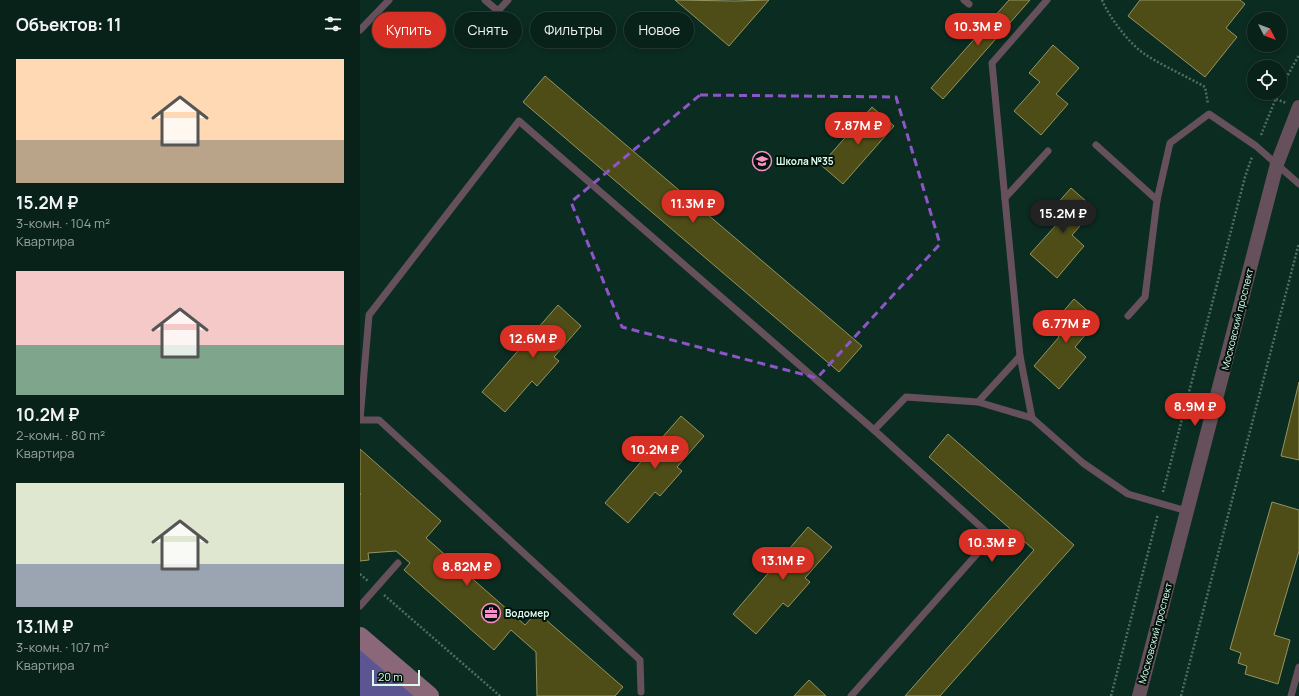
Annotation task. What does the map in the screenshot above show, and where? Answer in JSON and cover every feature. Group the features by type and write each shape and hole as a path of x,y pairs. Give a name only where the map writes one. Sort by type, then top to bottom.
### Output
{"main road":[{"path":"360,637 429,696"}],"street":[{"name":"Московский проспект","path":"1139,696 1277,164 1294,106"}],"lane":[{"path":"360,30 389,0"},
{"path":"485,0 498,11 508,0"},
{"path":"1032,418 1020,356 992,63 1047,0"},
{"path":"1128,316 1145,297 1157,200 1170,143 1209,114 1256,146 1299,184"},
{"path":"642,695 640,660 379,420 360,420 369,315 519,121 874,430 992,537 851,696"},
{"path":"1096,145 1157,200"},
{"path":"1005,198 1048,151"},
{"path":"978,402 1020,356"},
{"path":"874,430 906,397 978,402 1032,418 1083,463 1128,494 1187,511"},
{"path":"360,606 398,563"},
{"path":"1291,696 1299,668"}],"path":[{"path":"1102,0 1128,39 1145,54 1205,87 1209,114"},
{"path":"1287,76 1299,55"},
{"path":"1111,696 1245,177 1256,146 1276,100"},
{"path":"1279,100 1294,106"},
{"path":"1181,696 1299,243"},
{"path":"360,574 500,696"}],"highlighted area":[{"path":"700,95 896,97 940,244 817,378 622,327 571,202"}],"shaded area":[{"path":"360,648 417,696 360,696"}],"building":[{"path":"675,0 769,0 729,46 694,16 694,12 689,12"},
{"path":"1009,0 1030,0 943,99 931,88"},
{"path":"1140,0 1240,0 1245,4 1226,28 1237,37 1205,77 1128,16"},
{"path":"1053,45 1079,68 1056,94 1068,104 1041,135 1014,111 1040,82 1029,73"},
{"path":"545,76 862,346 839,372 523,102"},
{"path":"872,107 894,126 843,184 821,165"},
{"path":"1071,188 1095,209 1072,235 1084,246 1057,278 1030,254 1057,224 1047,215"},
{"path":"1074,299 1098,320 1075,347 1086,357 1059,389 1034,366 1059,337 1049,328"},
{"path":"558,305 581,326 554,357 559,361 537,386 532,381 505,412 482,392"},
{"path":"1299,382 1299,460 1281,456"},
{"path":"681,416 704,436 677,467 682,471 660,496 655,492 628,523 605,503"},
{"path":"948,434 1074,545 940,696 905,696 1034,550 929,457"},
{"path":"360,449 441,521 426,538 525,625 537,612 623,687 615,696 537,696 536,652 511,630 494,650 404,570 410,563 396,551 368,553 369,560 360,561"},
{"path":"1272,502 1299,510 1299,551 1274,635 1290,640 1278,684 1245,674 1247,666 1238,663 1241,653 1230,649"},
{"path":"808,527 832,547 805,578 810,582 788,607 783,603 756,634 733,614"},
{"path":"809,680 826,696 794,696"}],"place":[{"name":"Школа №35","path":"762,161"},
{"name":"Водомер","path":"491,613"}]}
